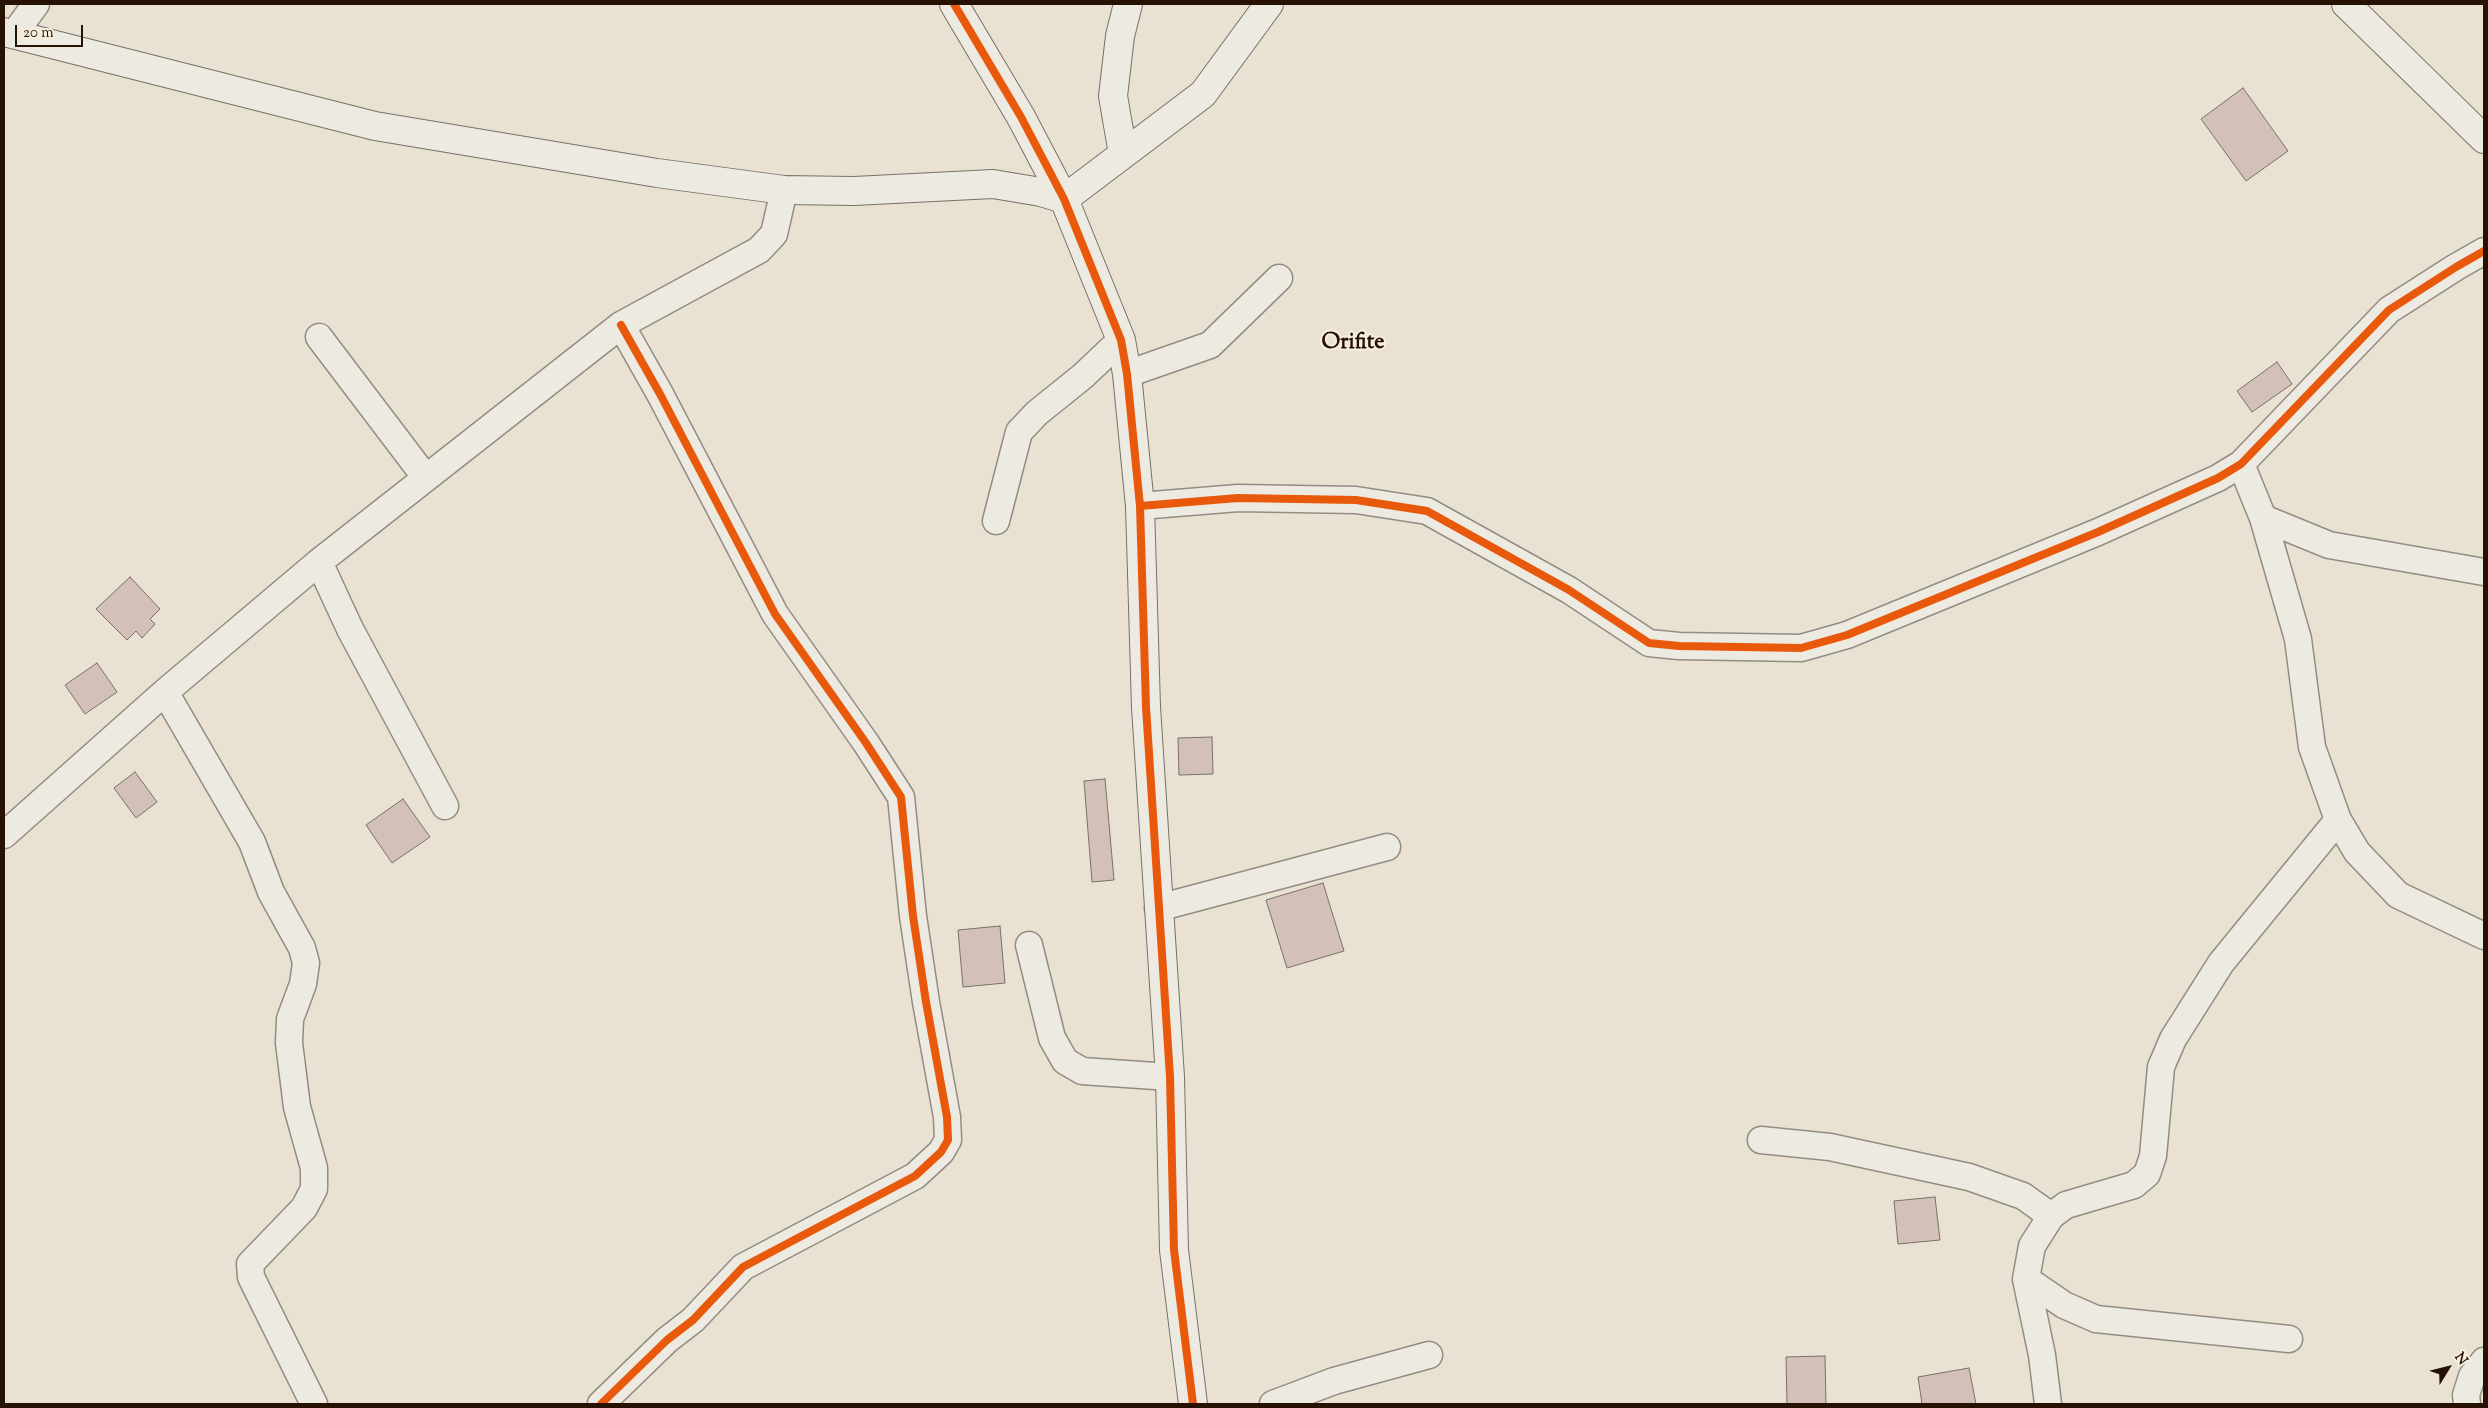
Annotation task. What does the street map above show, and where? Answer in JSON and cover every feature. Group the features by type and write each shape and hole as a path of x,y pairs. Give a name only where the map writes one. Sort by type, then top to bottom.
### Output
{"street":[{"path":"36,4 9,33 375,126 657,173 784,190 854,191 993,184 1041,192 1064,199"},
{"path":"954,4 1021,117 1064,199 1121,340 1127,374 1140,506 1146,707 1170,1077 1174,1250 1193,1404"},
{"path":"1123,154 1113,96 1120,36 1128,4"},
{"path":"1064,199 1203,94 1269,4"},
{"path":"2346,4 2484,139"},
{"path":"4,835 165,692 319,562 621,325 759,250 774,234 784,190"},
{"path":"1140,506 1238,498 1356,500 1426,511 1568,590 1649,643 1679,646 1801,648 1847,634 2098,532 2218,478 2241,464 2389,310 2484,251"},
{"path":"1127,374 1210,345 1279,278"},
{"path":"601,1404 667,1340 693,1320 743,1267 915,1176 941,1152 948,1140 947,1117 913,916 901,797 866,743 775,614 660,394 621,325"},
{"path":"319,336 426,478"},
{"path":"996,520 1019,432 1037,413 1083,376 1121,340"},
{"path":"2241,464 2263,518 2298,639 2312,747 2338,820 2357,852 2398,895 2484,936"},
{"path":"2263,518 2330,544 2484,572"},
{"path":"319,562 350,629 445,806"},
{"path":"165,692 252,842 271,892 302,948 306,963 303,984 290,1019 289,1043 297,1106 314,1168 314,1189 304,1208 250,1264 252,1277 314,1404"},
{"path":"2048,1404 2042,1355 2026,1279 2032,1246 2051,1216 2066,1205 2134,1185 2147,1174 2153,1156 2161,1067 2173,1040 2221,964 2338,820"},
{"path":"1158,908 1387,846"},
{"path":"1029,945 1052,1038 1065,1061 1082,1071 1170,1077"},
{"path":"1761,1140 1830,1147 1969,1177 2024,1196 2051,1216"},
{"path":"2026,1279 2064,1305 2096,1319 2289,1338"},
{"path":"1273,1404 1334,1381 1429,1355"},
{"path":"2467,1404 2466,1395 2472,1376 2484,1361"}],"building":[{"path":"2243,88 2288,151 2246,181 2201,119"},
{"path":"2277,362 2292,384 2252,412 2237,391"},
{"path":"130,577 160,609 150,619 155,624 142,638 136,631 127,640 96,609"},
{"path":"97,663 117,692 85,714 65,685"},
{"path":"1212,737 1213,774 1179,775 1178,738"},
{"path":"135,772 157,802 136,818 114,788"},
{"path":"1105,779 1114,880 1092,882 1084,781"},
{"path":"403,799 430,837 392,863 366,825"},
{"path":"1323,883 1344,951 1287,968 1266,900"},
{"path":"1000,926 1005,983 963,987 958,930"},
{"path":"1935,1197 1940,1240 1898,1244 1894,1201"},
{"path":"1825,1356 1826,1404 1787,1404 1786,1357"},
{"path":"1969,1368 1976,1404 1922,1404 1918,1377"}],"cycle path":[{"path":"954,4 1021,117 1064,199 1121,340 1127,374 1140,506 1146,707 1170,1077 1174,1250 1193,1404"},
{"path":"1140,506 1238,498 1356,500 1427,511 1569,590 1649,643 1679,646 1801,648 1847,635 2098,532 2218,478 2241,464 2389,310 2484,251"},
{"path":"601,1404 667,1340 693,1320 743,1267 915,1176 941,1152 948,1140 947,1117 926,1002 913,916 901,797 866,743 775,614 660,394 621,325"}],"district":[{"name":"Orifite","path":"1353,344"}]}
